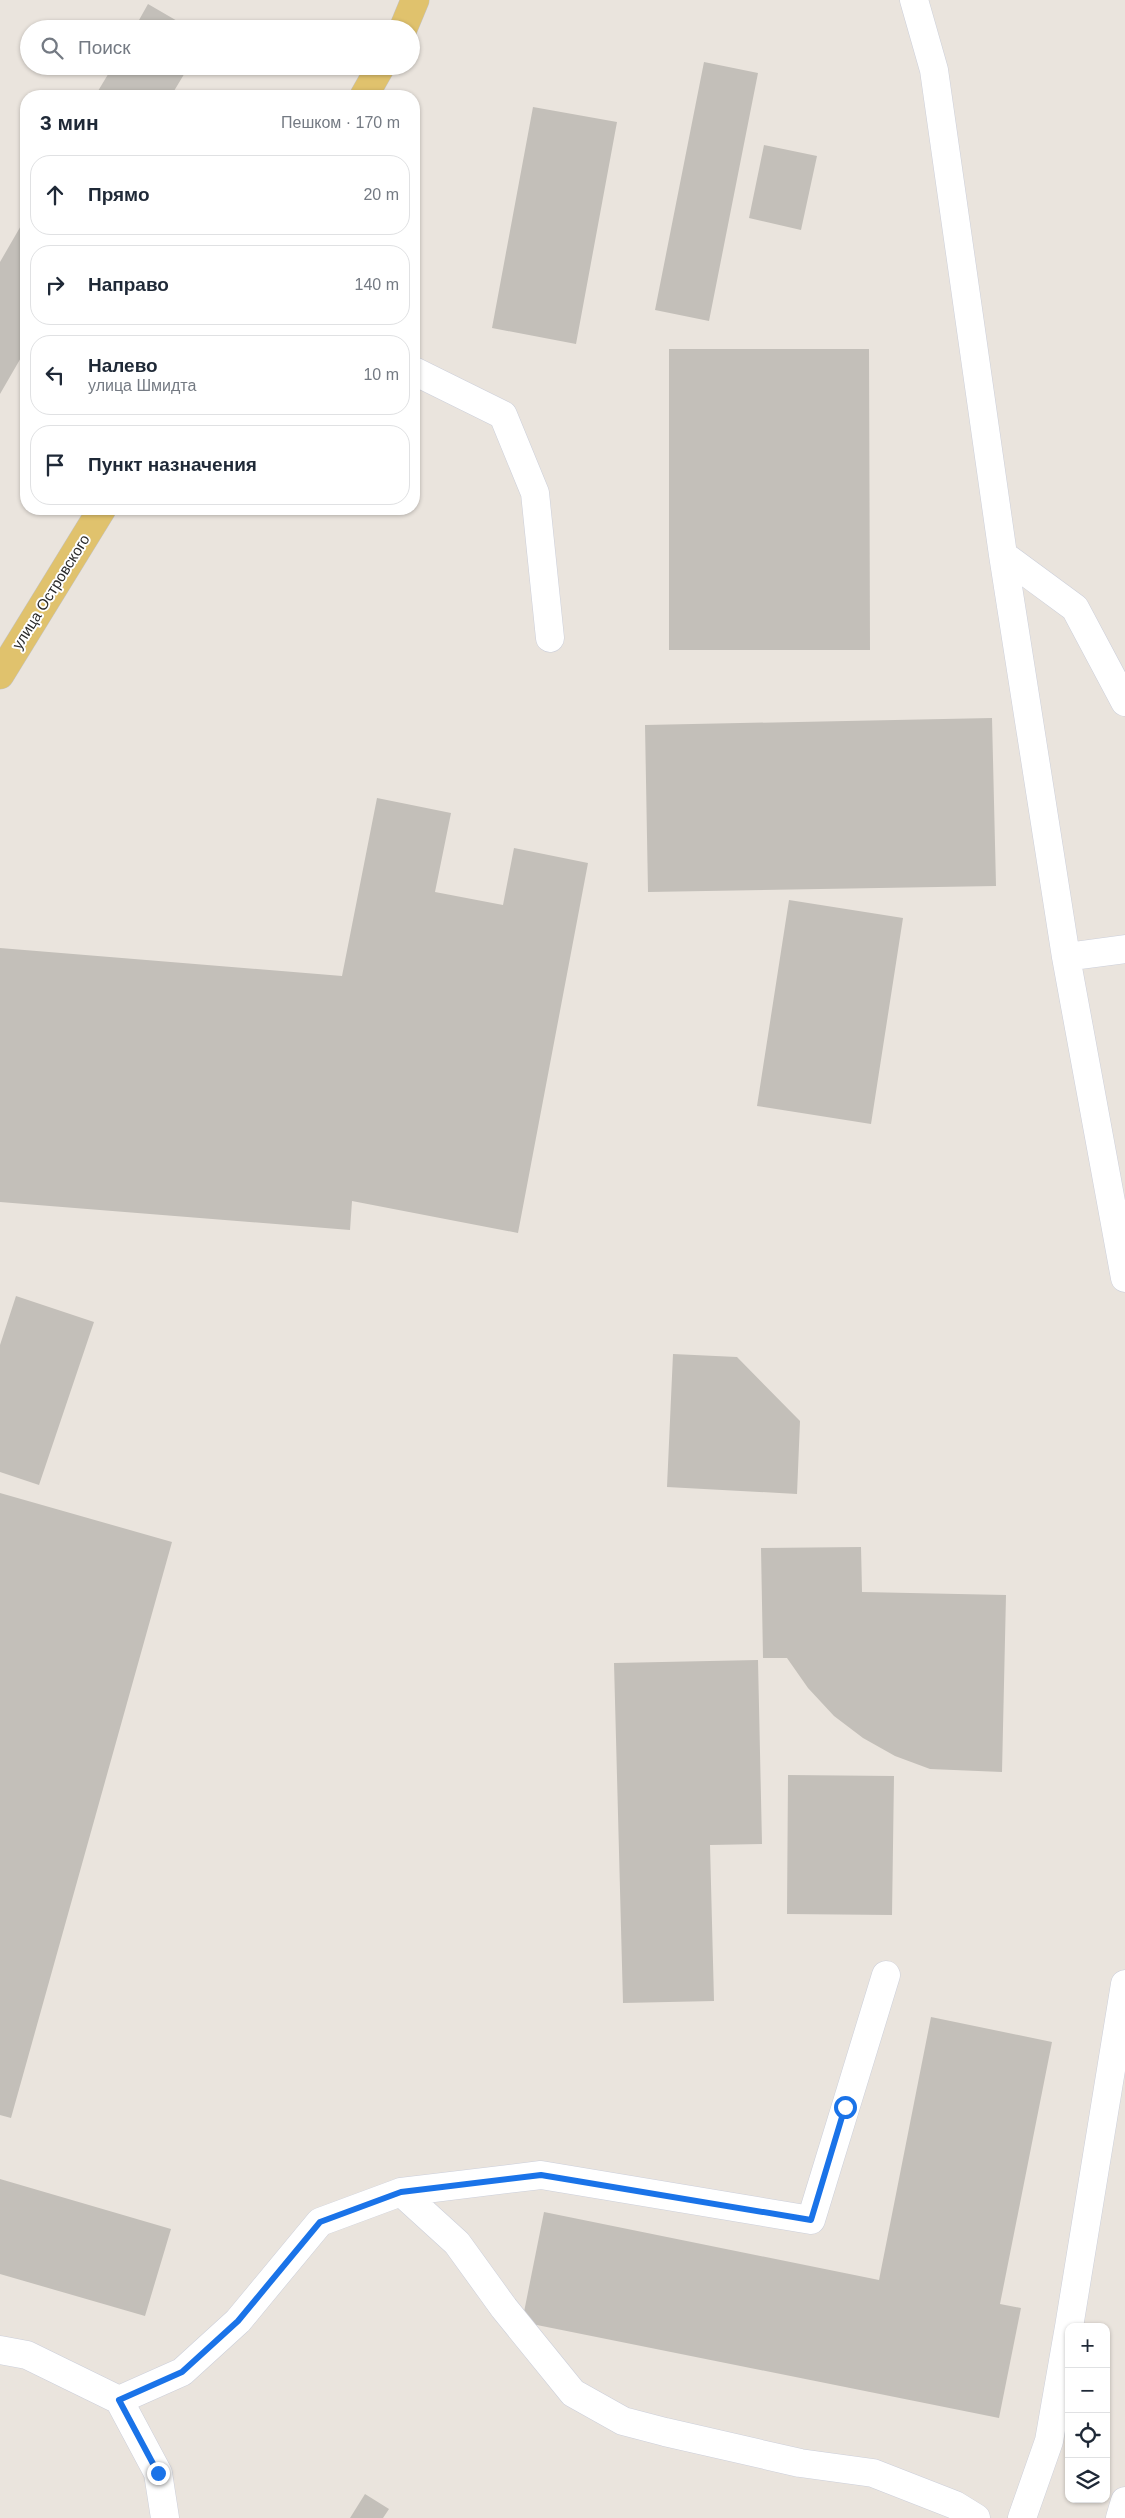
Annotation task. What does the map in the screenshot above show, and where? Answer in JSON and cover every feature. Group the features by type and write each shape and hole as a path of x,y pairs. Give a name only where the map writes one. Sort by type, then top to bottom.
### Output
{"main road":[{"path":"407,20 415,0"},
{"path":"367,90 376,75"},
{"name":"улица Островского","path":"0,675 98,515"}],"street":[{"path":"914,0 934,70 1003,555 1066,957 1125,1278"},
{"path":"420,374 503,415 535,493 550,638"},
{"path":"1003,555 1075,608 1125,702"},
{"path":"1066,957 1125,948"},
{"path":"119,2400 182,2372 238,2321 320,2222 401,2192 541,2175 811,2220 886,1975"},
{"path":"1070,2323 1125,1984"},
{"path":"401,2192 456,2243 504,2308 573,2394 623,2421 800,2463 873,2473 955,2505 976,2518"},
{"path":"0,2350 27,2355 119,2400 158,2473 165,2518"},
{"path":"1022,2518 1050,2442 1065,2351"},
{"path":"1120,2518 1125,2501"}],"building":[{"path":"148,4 176,20 139,20"},
{"path":"704,62 758,73 709,321 655,310"},
{"path":"108,75 184,75 175,90 99,90"},
{"path":"533,107 617,122 576,344 492,328"},
{"path":"764,145 817,156 801,230 749,218"},
{"path":"20,227 20,359 0,394 0,262"},
{"path":"669,349 869,349 870,650 669,650"},
{"path":"992,718 996,886 648,892 645,725"},
{"path":"377,798 451,813 435,892 503,905 514,848 588,863 518,1233 352,1201 350,1230 0,1202 0,948 342,976"},
{"path":"789,900 903,918 871,1124 757,1106"},
{"path":"16,1296 94,1322 39,1485 0,1472 0,1345"},
{"path":"673,1354 737,1357 800,1421 797,1494 667,1487"},
{"path":"0,1493 172,1542 11,2118 0,2115"},
{"path":"861,1547 862,1592 1006,1595 1002,1772 930,1769 895,1756 863,1738 834,1716 808,1688 787,1658 763,1658 761,1548"},
{"path":"758,1660 762,1844 710,1845 714,2001 623,2003 614,1663"},
{"path":"788,1775 894,1776 892,1915 787,1914"},
{"path":"931,2017 1052,2042 1000,2304 1021,2308 999,2418 522,2322 544,2212 879,2280"},
{"path":"0,2179 171,2229 145,2316 0,2274"},
{"path":"365,2494 389,2509 383,2518 350,2518"}],"route":[{"path":"158,2473 119,2400 182,2372 238,2321 320,2222 401,2192 541,2175 811,2220 845,2107"}]}
